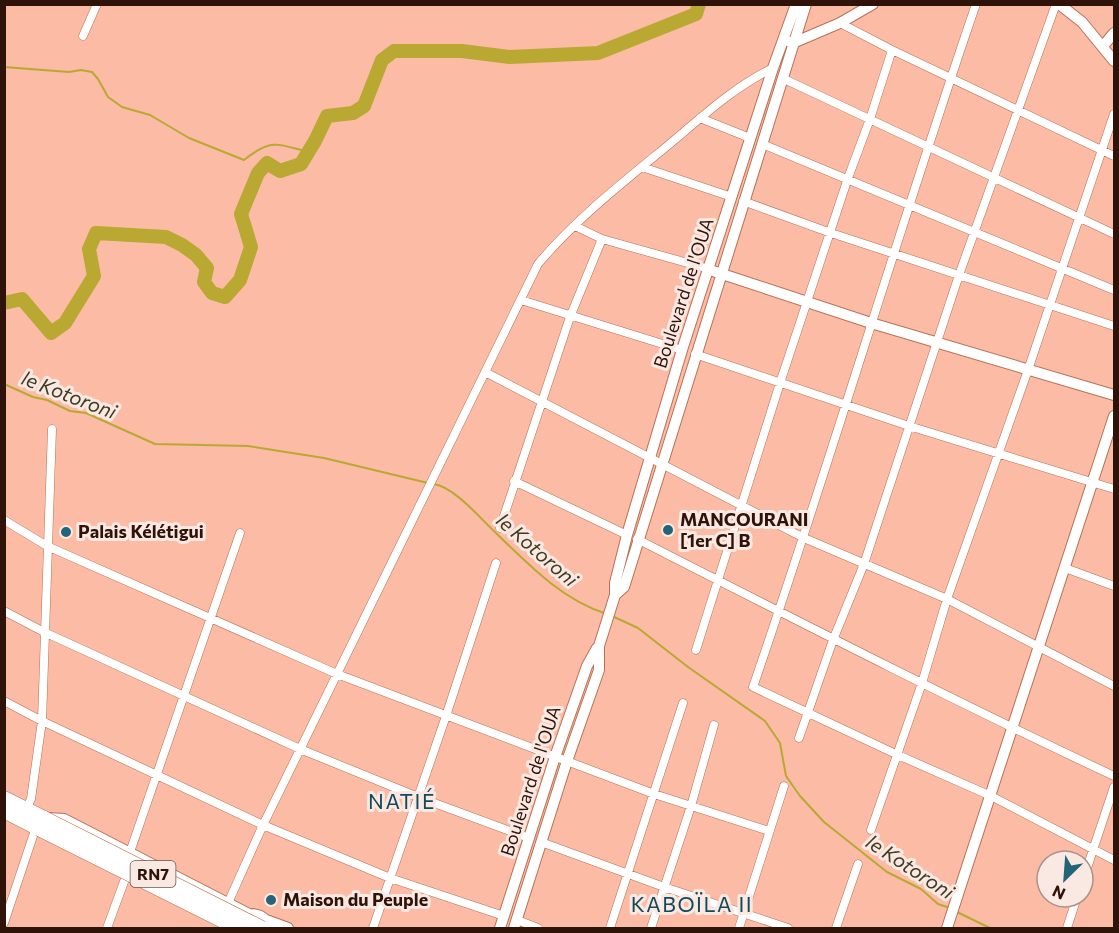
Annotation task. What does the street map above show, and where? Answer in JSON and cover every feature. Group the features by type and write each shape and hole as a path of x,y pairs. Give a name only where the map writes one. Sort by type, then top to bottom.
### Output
{"highway":[{"name":"RN7","path":"4,798 26,809 40,824 237,928"},
{"name":"RN7","path":"4,811 40,824 266,926"}],"main road":[{"name":"Boulevard de l'OUA","path":"500,928 555,757 587,666 599,646 606,626 615,595 615,583 632,537 650,459 682,350 709,270 737,199 750,138 773,68 788,41 796,4"},
{"path":"632,537 661,464 720,273 737,199 762,144 782,78 788,41 806,4"},
{"path":"788,41 840,23 873,4"},
{"path":"1057,4 1082,22 1114,61"},
{"path":"1103,46 1114,33"},
{"path":"709,270 871,323 1114,394"},
{"path":"947,928 1114,416"},
{"path":"516,924 598,670 599,646"},
{"path":"224,928 46,837 40,824 64,819 249,914 261,916 266,926 288,928"},
{"path":"237,928 240,920 249,914"}],"street":[{"path":"83,36 97,4"},
{"path":"976,4 928,145 804,538 753,687 991,796 1094,849 1114,787"},
{"path":"799,738 833,640 864,564 959,275 1057,4"},
{"path":"840,23 1114,156"},
{"path":"696,650 780,382 892,50"},
{"path":"228,903 263,825 538,264 560,238 700,118 742,84 773,68"},
{"path":"782,78 1114,234"},
{"path":"871,830 922,683 947,599 1028,370 1114,114"},
{"path":"700,118 750,138"},
{"path":"762,144 1114,290"},
{"path":"642,167 831,233 1114,326"},
{"path":"575,226 603,240 709,270"},
{"path":"500,528 570,316 603,240"},
{"path":"521,300 682,350"},
{"path":"695,354 909,426 1114,489"},
{"path":"485,372 804,538 947,599 1114,686"},
{"path":"26,809 31,799 42,721 52,429"},
{"path":"514,481 632,537 833,640 1114,776"},
{"path":"4,520 47,546 337,674 654,794 769,831"},
{"path":"130,852 240,533"},
{"path":"372,928 446,716 496,563"},
{"path":"1065,568 1114,586"},
{"path":"4,611 183,697 300,749 418,797 529,838"},
{"path":"4,701 263,825 390,878 504,916"},
{"path":"609,928 683,703"},
{"path":"651,928 691,806 714,725"},
{"path":"739,928 784,786"},
{"path":"4,923 40,824"},
{"path":"541,842 783,928"},
{"path":"1095,850 1114,860"},
{"path":"836,928 858,864"},
{"path":"107,928 125,879"},
{"path":"1066,928 1073,909"},
{"path":"516,924 538,928"}],"waterway":[{"path":"4,303 22,299 51,333 65,323 94,276 89,249 96,233 166,237 196,255 207,268 204,282 212,293 225,297 240,280 251,247 241,214 258,173 267,163 280,171 301,164 327,116 353,113 364,106 382,60 394,51 462,51 510,57 598,53 696,14 699,4"},
{"path":"4,67 92,72 108,97 122,107 150,115 189,138 244,160 261,148 275,145 309,152"},
{"name":"le Kotoroni","path":"4,384 70,411 86,413 155,444 248,446 324,458 428,483"},
{"name":"le Kotoroni","path":"434,484 442,486 458,497 546,580 575,600 607,614"},
{"name":"le Kotoroni","path":"612,616 638,628 688,667 765,721 780,743 786,776 800,796 824,822 887,872 921,889 938,904 950,908"},
{"name":"le Kotoroni","path":"955,911 990,928"}],"place":[{"name":"MANCOURANI [1er C] B","path":"668,530"},
{"name":"Palais Kélétigui","path":"66,532"},
{"name":"Maison du Peuple","path":"271,900"}],"district":[{"name":"NATIÉ","path":"402,802"},
{"name":"KABOÏLA II","path":"692,905"}]}
